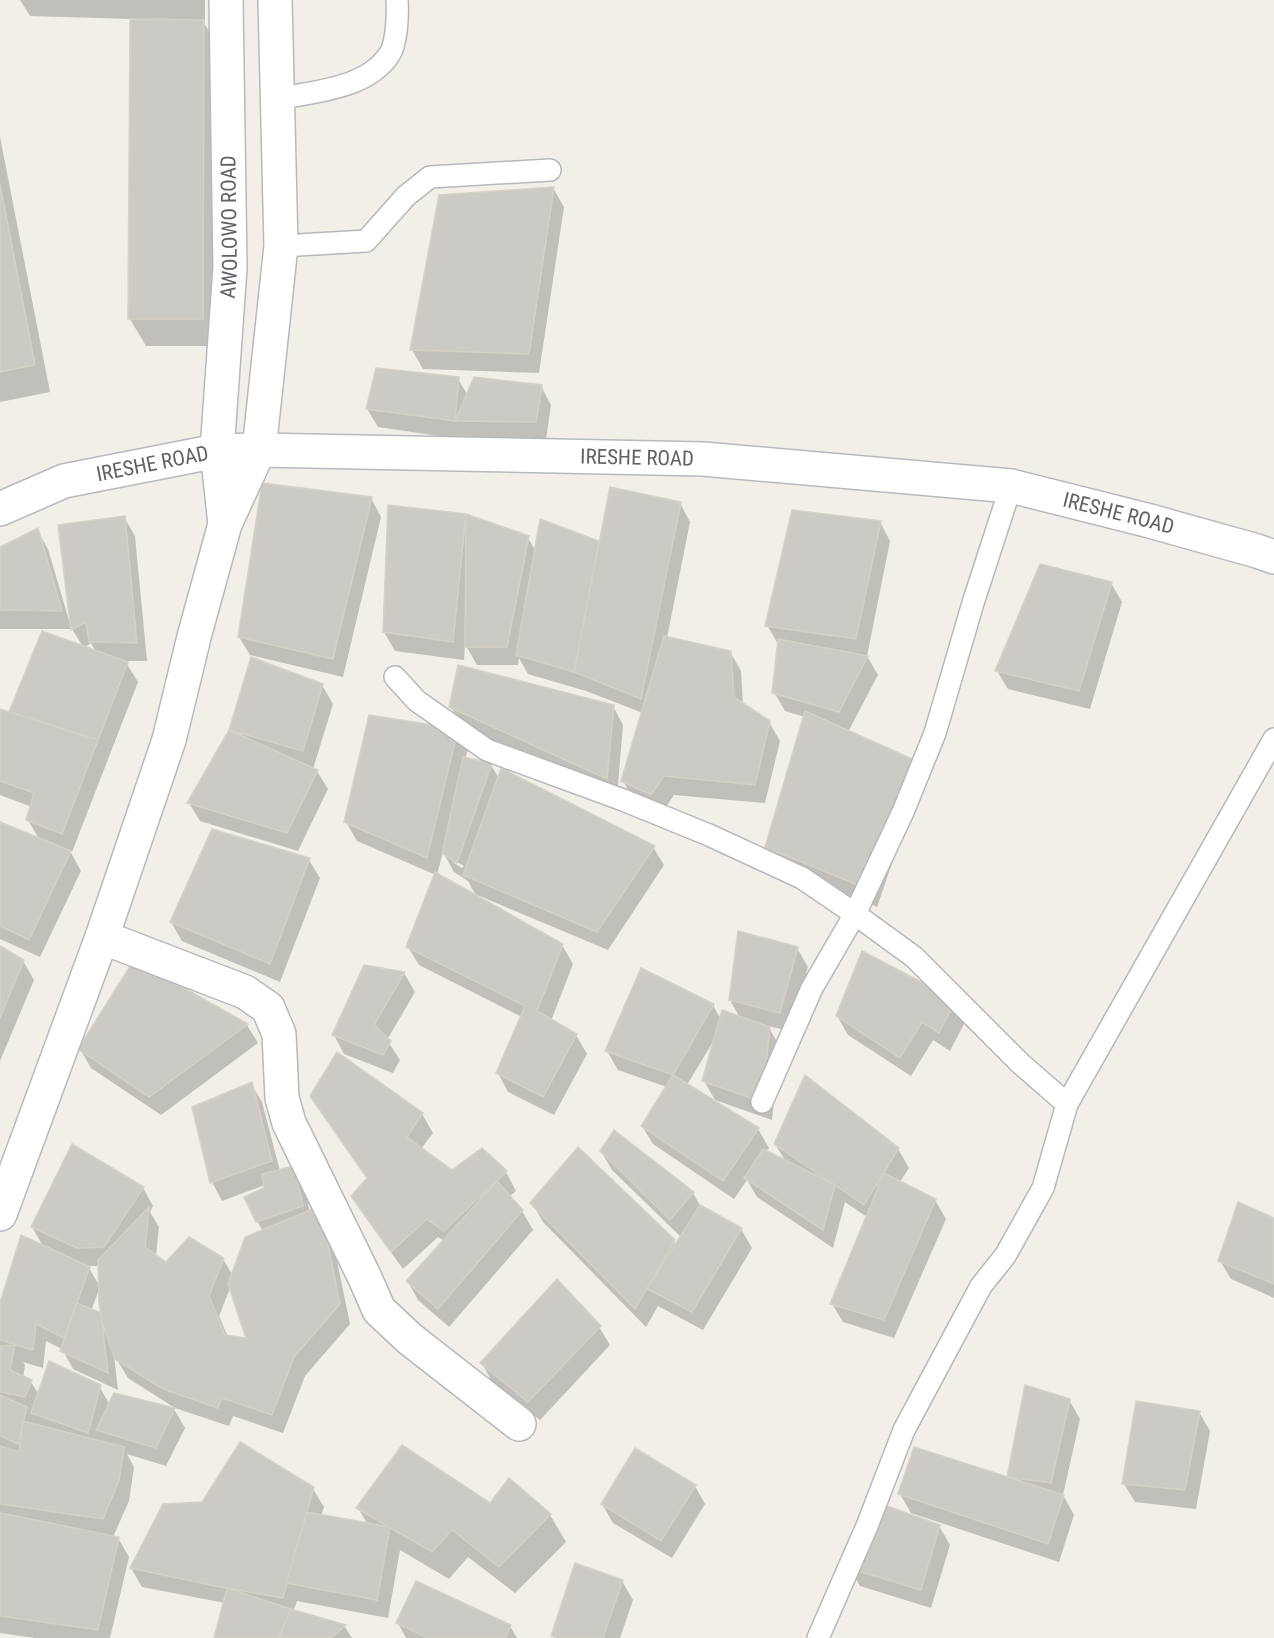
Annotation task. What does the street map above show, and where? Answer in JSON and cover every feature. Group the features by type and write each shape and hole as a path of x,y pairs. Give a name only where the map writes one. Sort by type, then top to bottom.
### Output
{"main road":[{"name":"AWOLOWO ROAD","path":"225,524 217,451 230,268 226,0"},
{"path":"0,1214 102,937 169,740 225,524 260,450 281,246 275,0"},
{"name":"IRESHE ROAD","path":"0,509 64,482 217,451 703,459 1011,486 1150,521 1257,550 1274,557"},
{"path":"102,937 245,992 268,1008 279,1034 282,1098 289,1123 379,1310 410,1339 519,1424"}],"lane":[{"path":"278,99 353,84 378,69 390,53 398,18 397,0"},
{"path":"281,246 366,241 406,196 430,177 550,170"},
{"path":"762,1102 812,988 855,914 903,812 934,733 1011,486"},
{"path":"395,677 417,701 487,750 623,800 709,835 802,878 914,957 1021,1064 1067,1104"},
{"path":"818,1638 867,1526 904,1430 981,1286 1005,1256 1043,1188 1067,1104 1274,739"}],"building":[{"path":"130,19 204,20 203,319 128,319"},
{"path":"0,184 35,365 0,372"},
{"path":"554,187 529,354 410,350 439,195"},
{"path":"376,368 459,377 455,421 366,409"},
{"path":"474,377 542,385 536,422 455,421"},
{"path":"262,483 372,497 333,659 238,637"},
{"path":"610,487 681,502 641,699 574,672"},
{"path":"388,505 466,514 453,642 383,632"},
{"path":"792,510 881,521 856,639 765,626"},
{"path":"466,514 529,536 507,647 465,647"},
{"path":"125,516 137,643 89,642 86,622 71,630 58,525"},
{"path":"540,519 599,541 574,672 516,655"},
{"path":"38,528 62,611 0,610 0,547"},
{"path":"1040,564 1112,582 1079,691 995,671"},
{"path":"42,631 128,662 98,740 9,712"},
{"path":"664,636 731,651 734,697 770,721 755,785 664,776 651,795 621,781"},
{"path":"778,639 868,656 839,712 772,693"},
{"path":"251,657 323,684 303,751 229,730"},
{"path":"458,665 614,705 607,779 449,707"},
{"path":"0,709 98,740 62,834 26,820 34,793 0,781"},
{"path":"805,711 912,759 867,889 765,847"},
{"path":"369,715 458,729 427,858 344,822"},
{"path":"229,730 318,770 287,833 187,803"},
{"path":"463,757 492,763 457,863 442,853"},
{"path":"501,768 655,846 597,932 463,875"},
{"path":"0,822 71,851 29,940 0,926"},
{"path":"212,829 310,858 270,964 170,922"},
{"path":"435,872 563,944 537,1011 577,1034 543,1097 496,1073 525,1006 406,947"},
{"path":"738,931 798,947 780,1013 729,1000"},
{"path":"0,946 24,960 0,1018"},
{"path":"862,951 956,1000 939,1033 922,1022 900,1058 836,1016"},
{"path":"134,960 248,1024 149,1097 78,1049"},
{"path":"364,965 405,972 374,1025 391,1041 383,1055 332,1035"},
{"path":"641,968 714,1004 673,1075 605,1051"},
{"path":"722,1010 770,1027 762,1102 702,1081"},
{"path":"337,1052 423,1113 407,1137 452,1170 482,1148 507,1171 444,1231 427,1219 391,1252 351,1196 367,1178 310,1096"},
{"path":"673,1075 759,1128 723,1181 641,1126"},
{"path":"805,1075 899,1148 864,1205 774,1144"},
{"path":"252,1082 272,1161 210,1183 192,1107"},
{"path":"614,1130 694,1192 670,1220 600,1151"},
{"path":"72,1144 144,1187 104,1247 77,1248 31,1227"},
{"path":"578,1147 675,1240 635,1309 530,1203"},
{"path":"763,1149 835,1185 823,1230 744,1178"},
{"path":"294,1166 303,1206 256,1222 244,1197 264,1188 262,1174"},
{"path":"884,1173 936,1199 884,1320 830,1304"},
{"path":"497,1181 523,1210 438,1309 406,1281"},
{"path":"1238,1202 1274,1218 1274,1284 1218,1261"},
{"path":"700,1205 742,1228 692,1312 647,1289"},
{"path":"320,1206 340,1304 294,1357 272,1415 222,1398 218,1408 163,1389 115,1359 102,1323 98,1260 149,1207 145,1247 166,1262 189,1237 224,1258 209,1296 225,1335 246,1338 228,1284 245,1237"},
{"path":"21,1235 90,1267 64,1338 36,1324 33,1350 0,1340 0,1303"},
{"path":"557,1279 601,1326 528,1402 480,1363"},
{"path":"77,1303 101,1313 108,1373 60,1351"},
{"path":"15,1345 10,1370 32,1380 25,1397 0,1392 0,1346"},
{"path":"49,1361 101,1385 88,1433 31,1413"},
{"path":"1025,1385 1070,1399 1051,1483 1007,1477"},
{"path":"114,1393 175,1408 156,1448 96,1430"},
{"path":"0,1395 27,1407 18,1444 0,1436"},
{"path":"1136,1401 1200,1411 1185,1490 1122,1484"},
{"path":"23,1421 124,1447 119,1481 103,1519 0,1504 0,1446 19,1452"},
{"path":"240,1442 314,1487 283,1598 130,1568 163,1504 202,1502"},
{"path":"402,1445 490,1503 509,1478 551,1514 499,1567 452,1530 432,1552 356,1508"},
{"path":"914,1447 1064,1495 1048,1544 898,1494"},
{"path":"635,1448 696,1485 661,1541 601,1504"},
{"path":"876,1502 940,1525 921,1590 848,1568"},
{"path":"307,1512 390,1527 377,1600 286,1583"},
{"path":"0,1513 119,1537 98,1630 0,1616"},
{"path":"575,1563 623,1580 603,1638 551,1636"},
{"path":"416,1581 511,1625 505,1638 428,1638 396,1623"},
{"path":"227,1588 291,1609 279,1638 214,1638"},
{"path":"291,1609 346,1625 331,1638 279,1638"}]}
